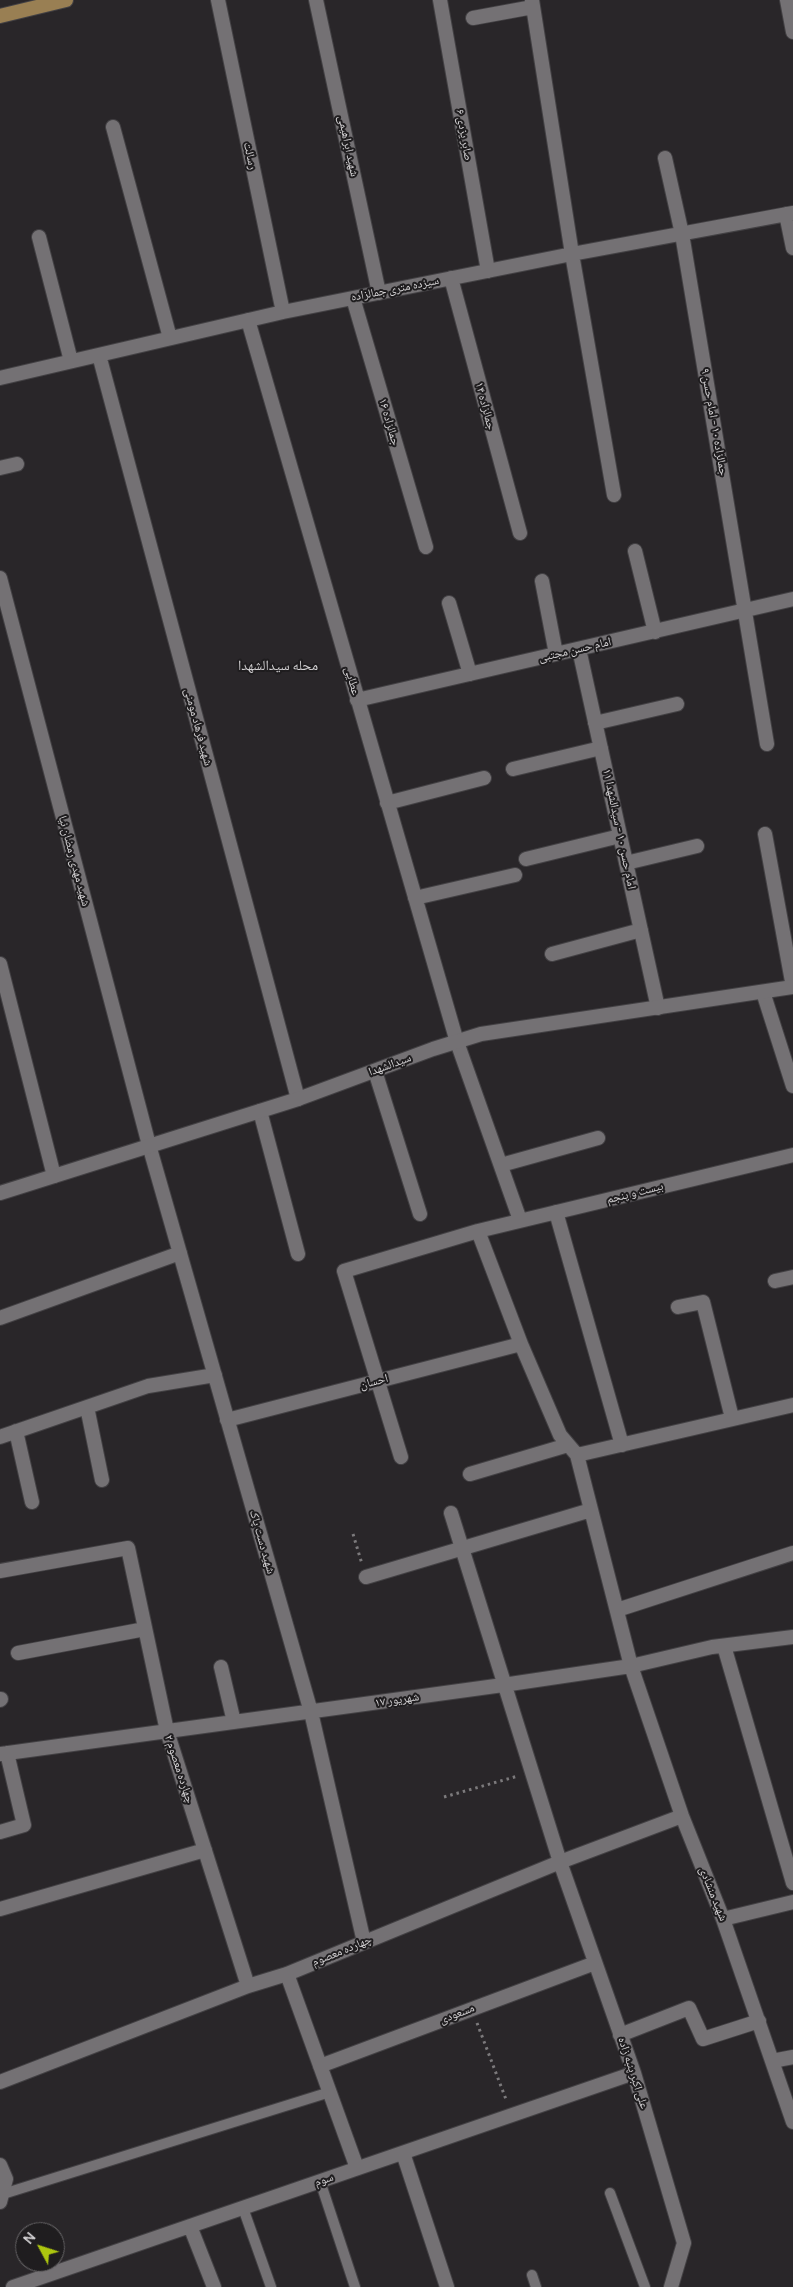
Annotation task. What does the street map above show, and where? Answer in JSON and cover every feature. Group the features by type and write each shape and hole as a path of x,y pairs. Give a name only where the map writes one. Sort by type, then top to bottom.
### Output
{"main road":[{"path":"0,16 66,0"}],"street":[{"name":"رسالت","path":"218,0 283,312"},
{"name":"شهید ابراهیمی","path":"316,0 379,292"},
{"name":"صابر یزدی ۶","path":"440,0 488,271"},
{"path":"787,0 793,32"},
{"path":"473,18 532,3 572,254 614,495"},
{"path":"113,127 170,338"},
{"name":"جمالزاده ۱۰ - امام حسن ۹","path":"665,158 682,234 767,744"},
{"name":"سیزده متری جمالزاده","path":"0,378 283,312 379,292 790,214"},
{"path":"790,214 793,248"},
{"path":"39,237 71,361"},
{"name":"جمالزاده ۱۴","path":"451,278 520,533"},
{"name":"جمالزاده ۱۶","path":"352,298 426,547"},
{"name":"عطایی","path":"248,320 457,1042 520,1220"},
{"name":"شهید فرهاد مومنی","path":"98,355 298,1099"},
{"path":"0,468 17,464"},
{"path":"635,551 655,632"},
{"name":"شهید مهدی رمضان نیا","path":"0,578 149,1145"},
{"path":"542,581 556,654"},
{"name":"امام حسن مجتبی","path":"357,700 793,599"},
{"path":"449,603 470,674"},
{"name":"امام حسن ۱۰ - سیدالشهدا ۱۱","path":"579,649 658,1008"},
{"path":"595,723 678,704"},
{"path":"513,769 601,748"},
{"path":"387,803 484,778"},
{"path":"765,834 793,987"},
{"path":"526,859 620,836"},
{"path":"626,863 697,846"},
{"path":"415,898 515,876"},
{"path":"552,954 641,930"},
{"path":"0,964 54,1176"},
{"name":"سیدالشهدا","path":"0,1193 298,1099 481,1034 793,987"},
{"path":"763,992 793,1086"},
{"path":"375,1071 420,1214"},
{"path":"260,1111 298,1254"},
{"path":"501,1166 598,1138"},
{"name":"شهید دست پاک","path":"149,1145 311,1712 364,1942"},
{"name":"بیست و پنجم","path":"378,1381 344,1271 478,1230 793,1155"},
{"path":"556,1212 622,1445"},
{"name":"شهید منشادی","path":"478,1230 521,1344 560,1436 572,1450 591,1510 631,1666 682,1816 723,1919 793,2122"},
{"path":"0,1318 180,1253"},
{"path":"775,1281 793,1277"},
{"path":"678,1307 703,1302 732,1418"},
{"name":"احسان","path":"227,1420 521,1344"},
{"path":"0,1437 148,1386 215,1375"},
{"path":"378,1381 401,1458"},
{"path":"470,1474 572,1450 622,1445 793,1405"},
{"path":"87,1407 102,1480"},
{"path":"16,1431 32,1502"},
{"path":"366,1577 591,1510"},
{"name":"علی اکبر پنبه زاده","path":"452,1513 531,1773 634,2073 684,2243 671,2287"},
{"name":"چهارده معصوم ۲","path":"0,1571 128,1548 167,1731 248,1986"},
{"path":"617,1610 793,1553"},
{"path":"18,1654 145,1629"},
{"name":"۱۷ شهریور","path":"4,1754 503,1685 631,1666 724,1646 793,1637"},
{"path":"724,1646 793,1882"},
{"path":"220,1668 234,1722"},
{"path":"0,1832 24,1825 4,1754"},
{"name":"چهارده معصوم","path":"0,2082 248,1986 287,1974 560,1862 682,1816"},
{"path":"0,1909 205,1850"},
{"path":"723,1919 793,1902"},
{"name":"مسعودی","path":"320,2066 595,1963"},
{"path":"287,1974 357,2168"},
{"path":"620,2035 689,2008 702,2040 758,2021"},
{"path":"772,2061 793,2057"},
{"name":"سوم","path":"13,2287 634,2073"},
{"path":"403,2153 447,2287"},
{"path":"0,2165 6,2179 2,2198"},
{"path":"190,2226 214,2287"}],"lane":[{"path":"2,2198 330,2092"},
{"path":"320,2182 355,2287"},
{"path":"610,2193 645,2287"},
{"path":"243,2208 271,2287"},
{"path":"532,2276 536,2287"}],"path":[{"path":"353,1534 366,1577"},
{"path":"444,1797 531,1773"},
{"path":"471,2009 512,2115"}],"district":[{"name":"محله سیدالشهدا","path":"278,666"}]}
